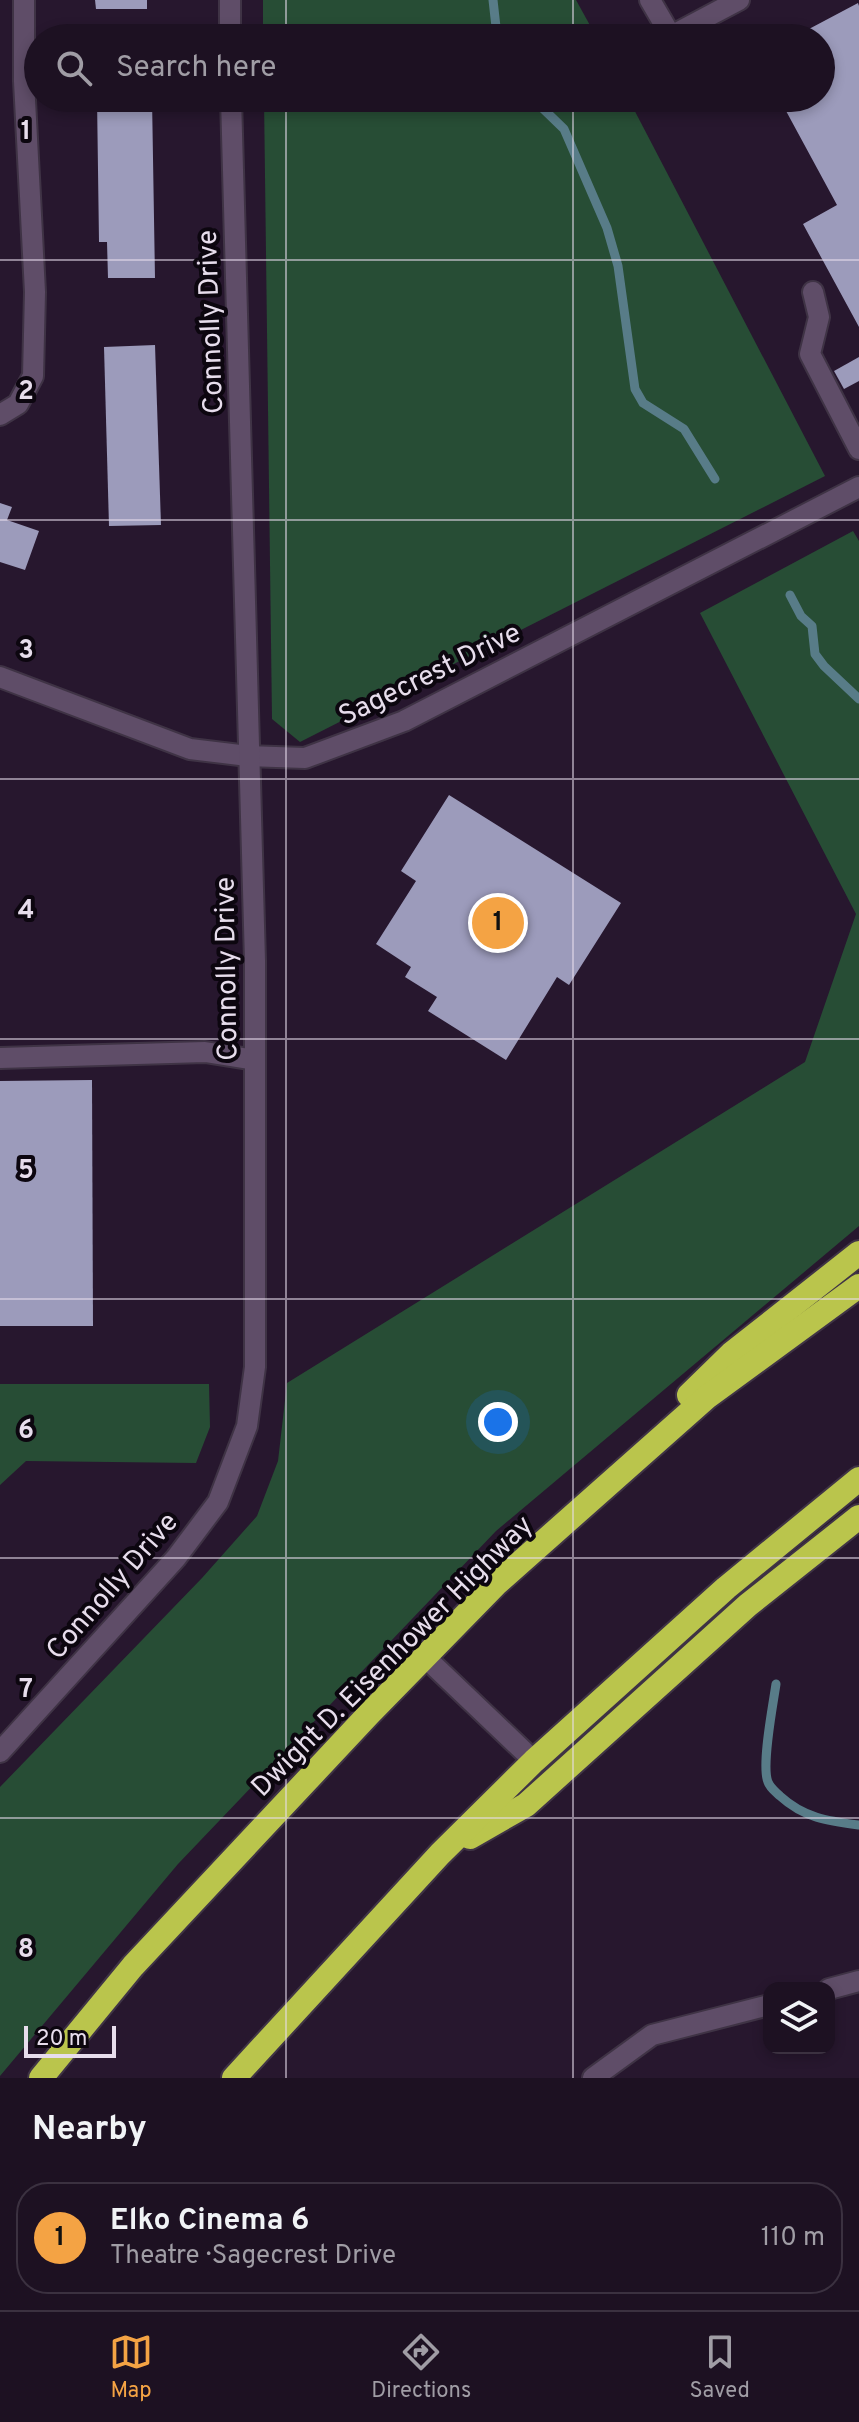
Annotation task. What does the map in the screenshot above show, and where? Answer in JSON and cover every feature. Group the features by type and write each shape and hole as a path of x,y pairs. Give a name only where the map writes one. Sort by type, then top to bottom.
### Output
{"highway":[{"path":"496,1584 731,1354 859,1253"},
{"name":"Dwight D. Eisenhower Highway","path":"41,2078 133,1966 496,1584 707,1397 859,1286"},
{"path":"234,2078 440,1854 534,1761 726,1588 859,1479"},
{"path":"440,1854 526,1805 748,1605 859,1517"}],"street":[{"path":"24,0 24,81"},
{"path":"230,0 230,24"},
{"path":"650,0 664,24"},
{"path":"694,24 739,0"},
{"path":"0,415 18,404 33,376 35,292 26,112"},
{"name":"Connolly Drive","path":"0,1752 176,1558 218,1502 247,1426 255,1367 255,961 231,112"},
{"path":"813,292 819,317 810,354 859,449"},
{"name":"Sagecrest Drive","path":"0,677 190,749 248,756 305,758 404,721 859,487"},
{"path":"0,1058 205,1052 255,1060"},
{"path":"425,1657 534,1761"},
{"path":"835,1987 859,1981"},
{"path":"593,2078 652,2035 763,2007"}],"green space":[{"path":"263,0 576,0 589,24 263,24"},
{"path":"264,112 635,112 825,476 300,742 272,719"},
{"path":"853,531 859,541 859,1226 496,1531 178,1864 0,2076 0,1787 202,1578 257,1516 278,1461 287,1383 805,1062 856,914 700,613"},
{"path":"0,1384 209,1384 210,1427 196,1463 26,1461 0,1485"}],"building":[{"path":"95,0 147,0 147,9 96,9"},
{"path":"858,3 859,327 803,224 837,205 787,112 835,112 835,24 818,24"},
{"path":"97,112 152,112 155,278 108,278 107,242 99,242"},
{"path":"155,345 161,525 109,526 104,347"},
{"path":"859,357 859,381 844,389 834,371"},
{"path":"0,503 12,507 7,520 39,531 25,570 0,562"},
{"path":"449,795 621,903 569,985 557,977 506,1060 428,1011 437,997 405,977 411,967 376,944 416,881 401,871"},
{"path":"92,1080 93,1326 0,1326 0,1081"}],"waterway":[{"path":"493,0 496,24"},
{"path":"546,112 564,129 607,228 618,266 635,389 643,403 684,429 715,479"},
{"path":"790,595 801,616 812,626 815,654 859,699"},
{"path":"776,1684 767,1749 766,1774 769,1784 789,1803 807,1814 859,1825"}],"place":[{"name":"Elko Cinema 6","path":"498,923"}]}
